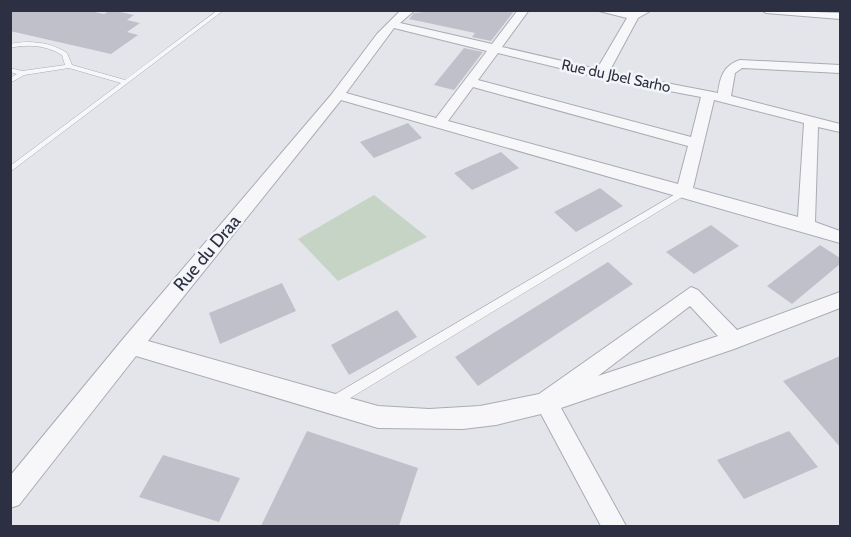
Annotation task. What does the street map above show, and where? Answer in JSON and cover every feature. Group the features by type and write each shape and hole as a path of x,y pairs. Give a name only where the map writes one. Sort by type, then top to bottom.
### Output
{"street":[{"path":"440,122 524,10"},
{"path":"600,10 634,16 647,10"},
{"path":"766,10 840,16"},
{"name":"Rue du Jbel Sarho","path":"402,16 494,50 724,98 840,128"},
{"name":"Rue du Draa","path":"10,496 130,345 402,16"},
{"path":"601,74 634,16"},
{"path":"724,98 727,75 740,64 840,70"},
{"path":"470,82 695,143"},
{"path":"338,95 806,225 840,237"},
{"path":"684,192 708,96"},
{"path":"806,225 810,121"},
{"path":"546,402 691,295 734,340"},
{"path":"130,345 378,417 419,421 512,412 734,340 840,300"},
{"path":"546,402 614,526"}],"lane":[{"path":"10,170 222,10"},
{"path":"10,46 28,43 56,49 64,52 69,66"},
{"path":"10,70 22,73 69,66 124,82"},
{"path":"10,81 22,73"},
{"path":"331,404 684,192"}],"green space":[{"path":"374,195 427,237 338,281 298,239"}],"building":[{"path":"10,10 85,10 104,14 111,10 134,15 127,20 140,23 127,32 138,35 111,54 10,31"},
{"path":"446,10 515,10 491,41 472,37 475,33 409,19 414,13"},
{"path":"464,48 483,52 454,90 434,85"},
{"path":"408,123 422,138 374,158 360,142"},
{"path":"501,152 519,168 472,190 454,173"},
{"path":"600,188 623,206 576,232 554,212"},
{"path":"711,225 739,246 694,274 666,252"},
{"path":"820,245 840,258 840,264 792,304 767,286"},
{"path":"608,262 633,284 478,386 455,357"},
{"path":"282,283 296,311 220,344 209,313"},
{"path":"397,310 417,337 349,375 331,345"},
{"path":"840,356 840,447 783,381"},
{"path":"307,431 418,468 399,526 261,526"},
{"path":"789,431 818,467 744,499 717,460"},
{"path":"163,455 240,478 219,522 139,497"}]}
